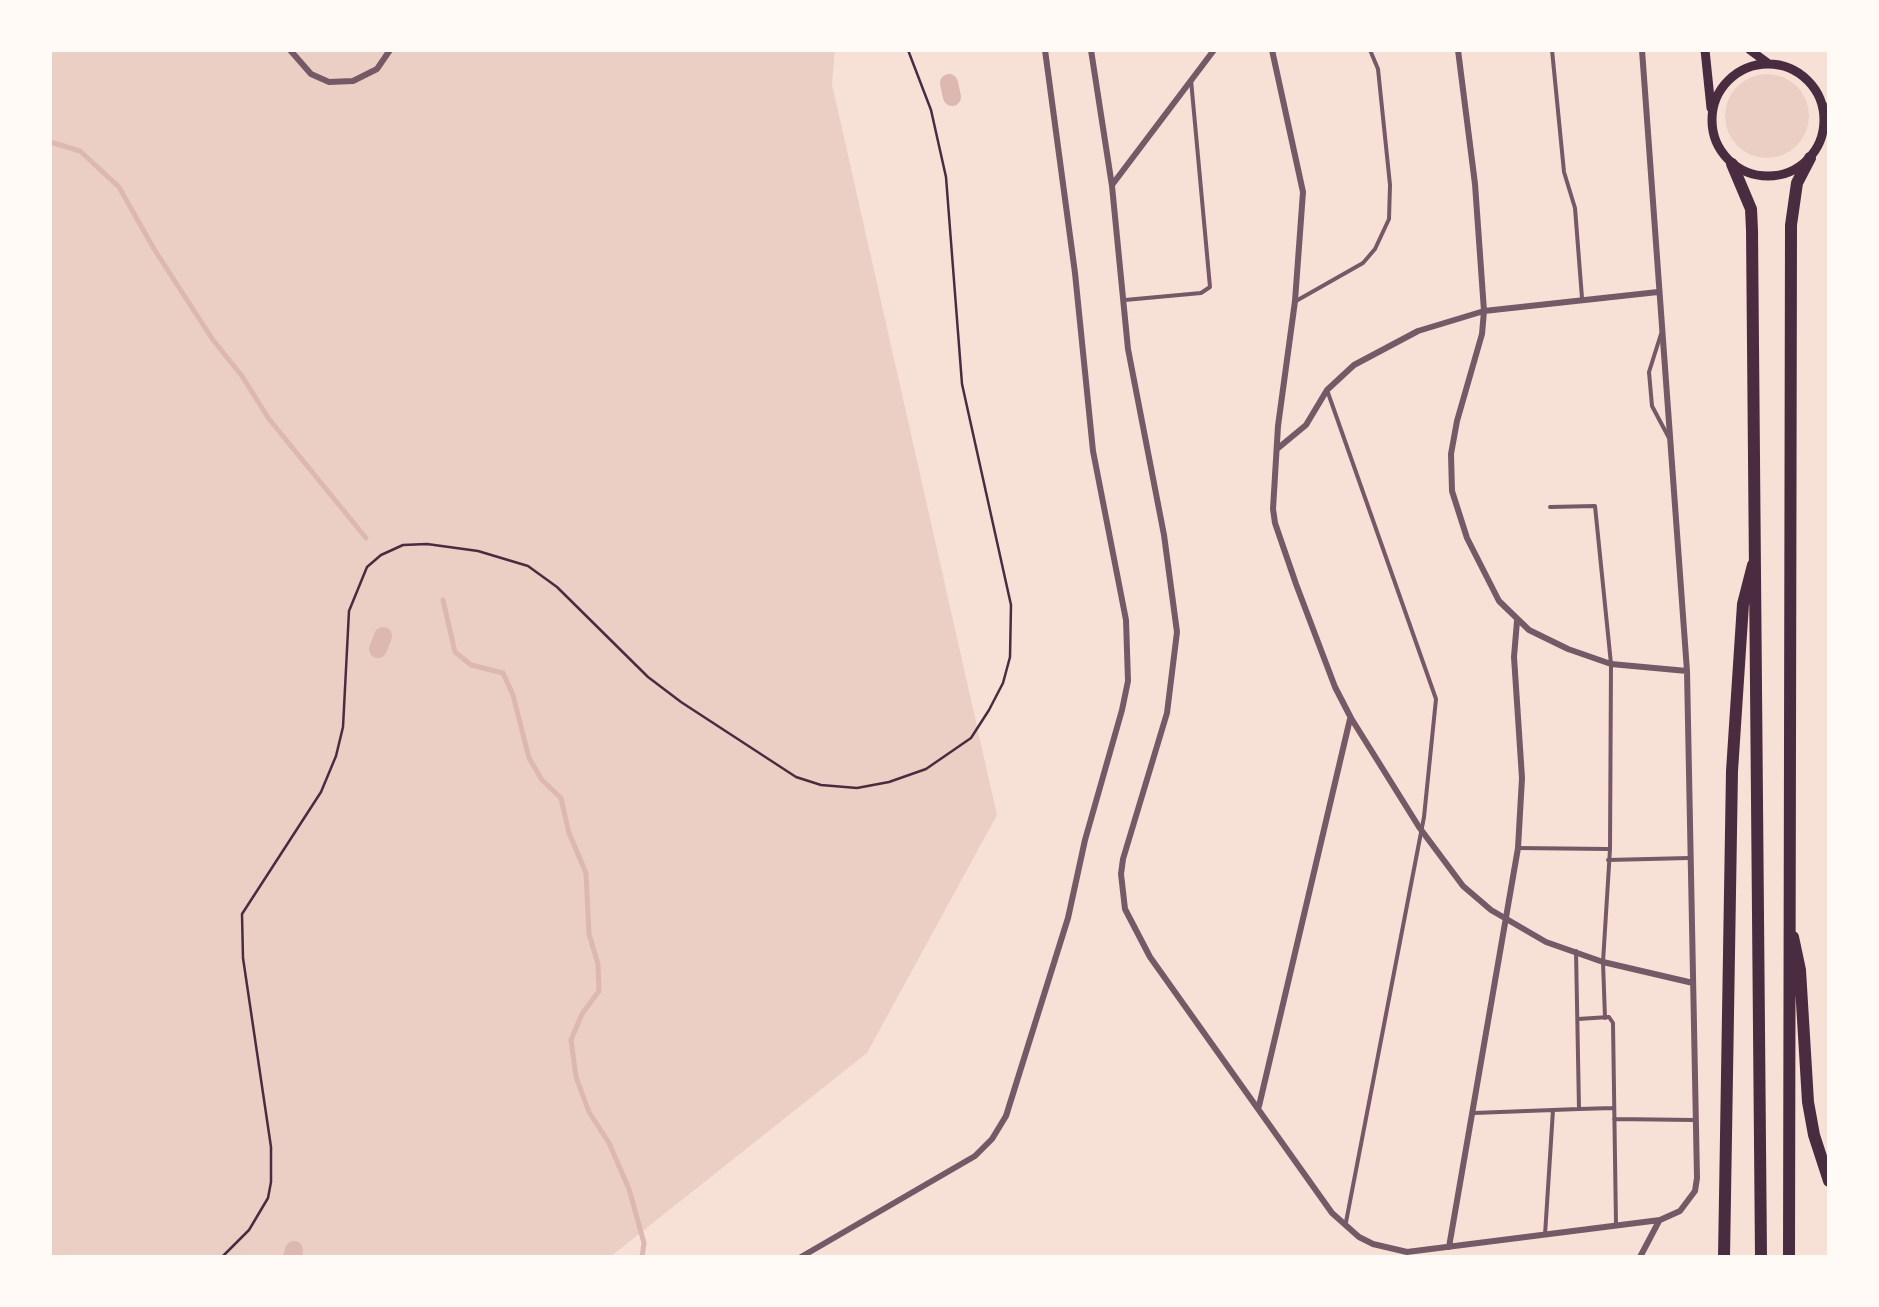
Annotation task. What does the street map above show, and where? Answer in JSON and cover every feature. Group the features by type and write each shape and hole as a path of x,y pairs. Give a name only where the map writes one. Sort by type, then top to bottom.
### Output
{"highway":[{"path":"1789,1257 1790,224 1798,183 1810,158"},
{"path":"1732,164 1751,209 1752,230 1761,1257"},
{"path":"1724,1257 1732,770 1743,604 1757,548"},
{"path":"1788,915 1800,970 1808,1102 1829,1181"}],"main road":[{"path":"1704,50 1712,134 1720,151 1732,164 1764,177 1780,175 1810,158 1820,143 1826,108 1798,72 1769,64 1750,50"},
{"path":"1711,116 1720,89 1730,78 1741,70 1769,64"}],"street":[{"path":"290,50 311,74 328,82 353,81 377,70 390,50"},
{"path":"801,1257 975,1156 1006,1116 1068,918 1128,681 1126,620 1093,451 1075,273 1045,50"},
{"path":"1091,50 1112,186 1128,350 1164,535 1177,632 1168,712 1120,874 1129,922 1323,1200 1346,1227 1373,1244 1407,1252 1660,1220 1680,1211 1694,1191 1697,1178 1686,671 1642,50"},
{"path":"1112,186 1214,50"},
{"path":"1272,50 1302,192 1294,302 1276,450 1275,523 1325,663 1350,718 1420,827 1464,886 1506,921 1546,942 1603,962 1693,983"},
{"path":"1458,50 1475,184 1484,311 1482,334 1453,439 1452,491 1466,538 1487,583 1517,621 1568,649 1611,664 1686,671"},
{"path":"1276,450 1306,425 1327,390 1354,365 1400,338 1484,311 1658,292"},
{"path":"1449,1247 1518,848 1522,778 1514,657 1517,621"},
{"path":"1258,1107 1350,718"},
{"path":"1640,1257 1660,1220"}],"lane":[{"path":"1294,302 1363,263 1375,249 1389,220 1390,185 1378,69 1370,50"},
{"path":"1552,50 1564,172 1575,208 1582,299"},
{"path":"1123,300 1201,293 1210,286 1191,80"},
{"path":"1661,333 1648,372 1652,406 1669,438"},
{"path":"1327,390 1434,690 1436,708 1426,803 1346,1227"},
{"path":"1550,507 1594,506 1611,664 1605,1018"},
{"path":"1518,848 1610,849"},
{"path":"1608,860 1691,858"},
{"path":"1576,951 1578,1109"},
{"path":"1578,1019 1605,1018 1613,1022 1616,1227"},
{"path":"1474,1112 1614,1108"},
{"path":"1545,1236 1553,1110"},
{"path":"1614,1119 1695,1120"}],"path":[{"path":"222,1257 249,1230 268,1198 271,1182 271,1148 242,958 242,914 321,792 336,756 343,727 350,611 367,567 382,555 403,545 428,544 478,550 528,566 557,588 648,677 796,777 820,785 857,788 926,769 971,738 990,710 1010,657 1011,605 962,384 946,177 931,110 908,50"}],"shaded area":[{"path":"50,50 835,50 832,84 997,815 867,1053 610,1257 50,1257"},
{"path":"1767,74 1783,77 1797,86 1806,100 1806,132 1797,146 1783,155 1767,158 1751,155 1737,146 1728,132 1725,116 1728,100 1737,86 1751,77"}],"waterway":[{"path":"949,83 952,97"},
{"path":"50,142 80,151 119,187 213,340 269,419 366,538"},
{"path":"443,600 455,652 471,665 503,673 513,695 529,758 542,780 561,798 569,833 586,873 589,934 598,964 599,991 582,1014 571,1040 576,1077 589,1112 609,1143 629,1189 644,1243 642,1257"},
{"path":"378,649 383,636"},
{"path":"292,1257 294,1250"}]}
